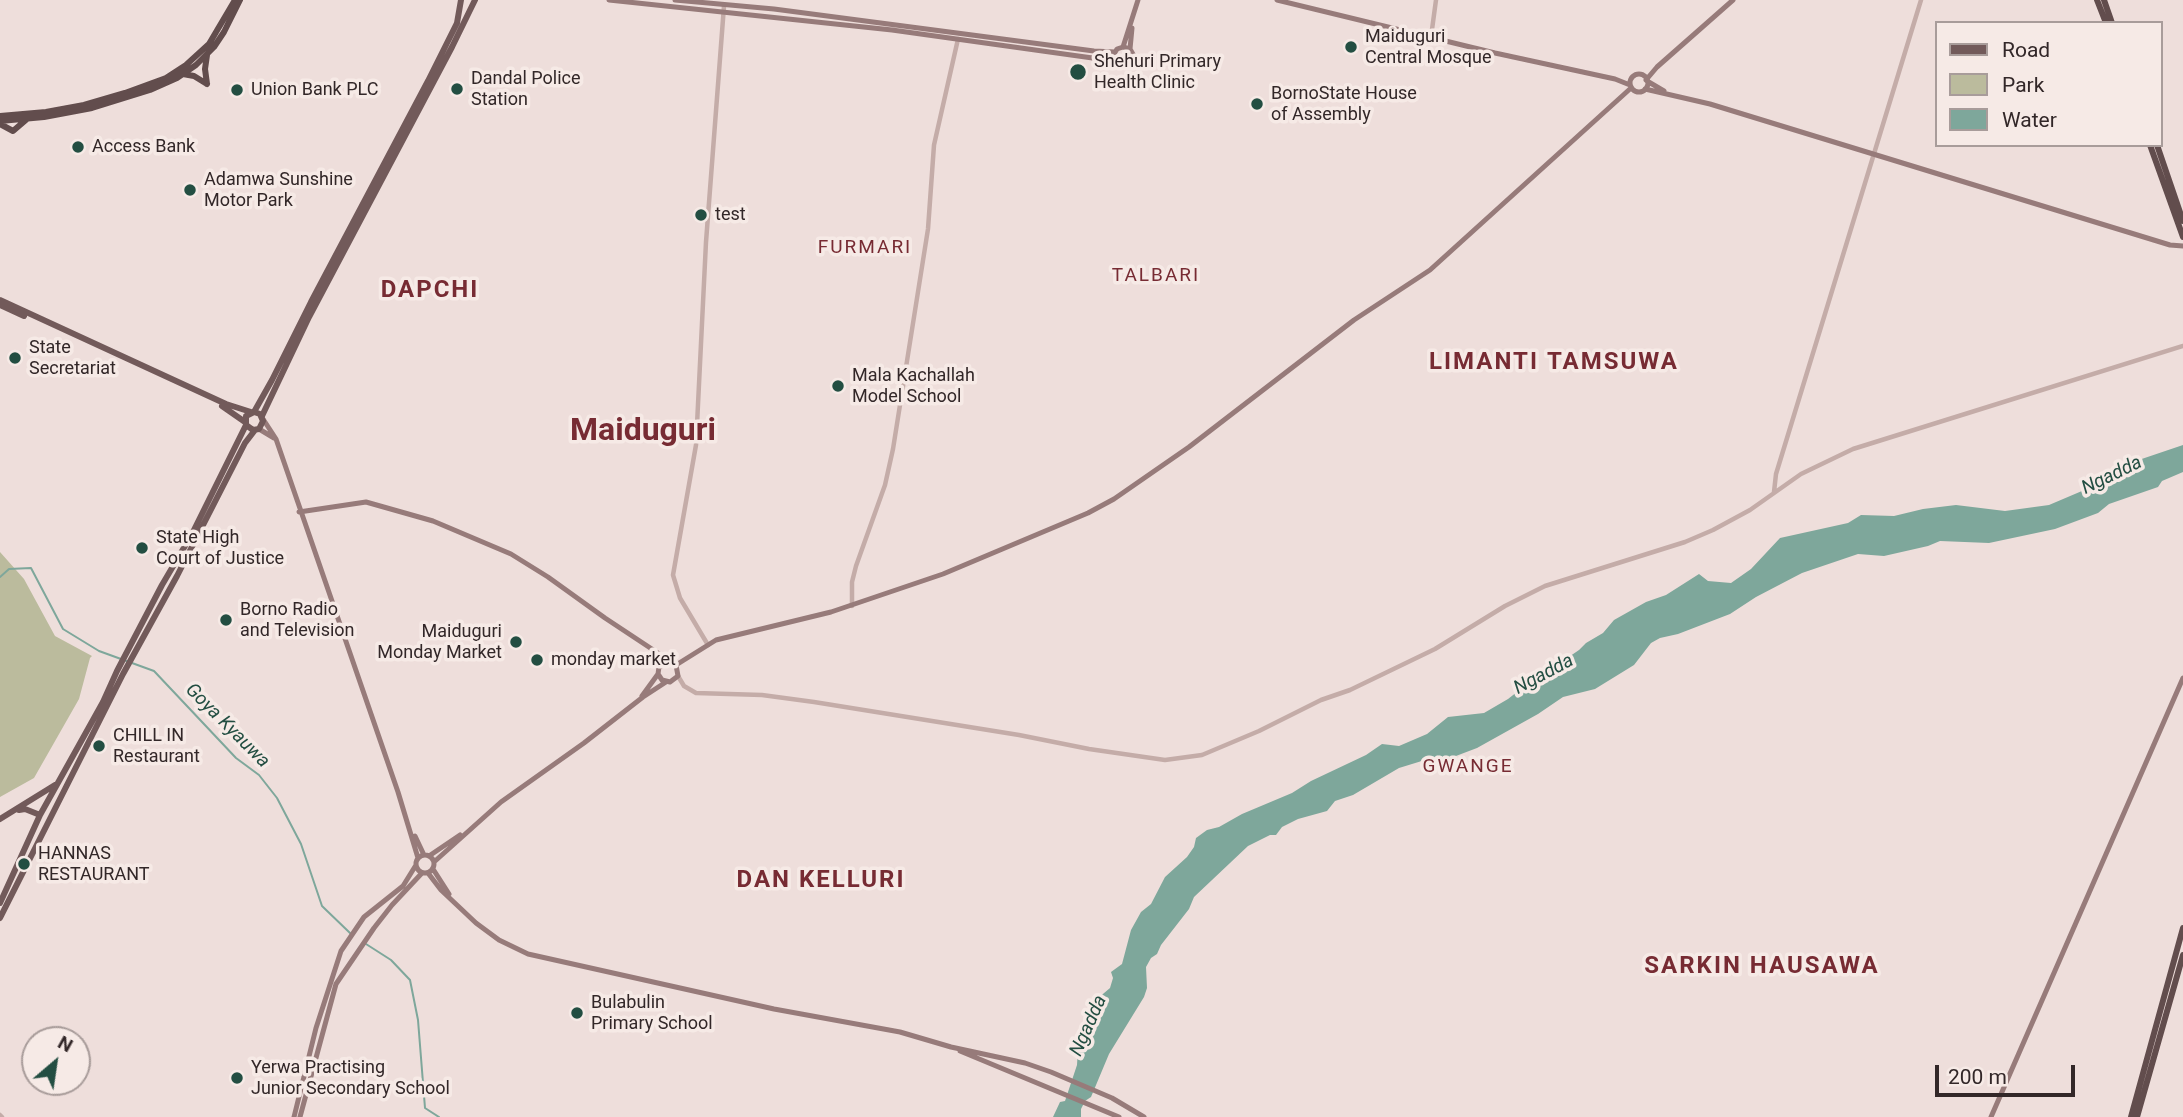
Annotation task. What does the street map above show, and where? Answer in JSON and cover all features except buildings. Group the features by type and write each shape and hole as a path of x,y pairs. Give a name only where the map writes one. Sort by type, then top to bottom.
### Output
{"highway":[{"path":"0,123 113,102 150,90 183,74 208,53 224,32 238,0"},
{"path":"0,116 84,105 166,78 186,65 209,44 238,0"},
{"path":"2097,0 2105,21"},
{"path":"2104,0 2111,21"},
{"path":"183,74 194,76 207,84 205,69 208,53"},
{"path":"0,123 13,131 28,118"},
{"path":"2151,147 2183,237"},
{"path":"2158,147 2183,221"},
{"path":"2131,1117 2183,928"},
{"path":"2137,1117 2183,955"}],"main road":[{"path":"0,918 120,672 192,534 245,424 246,416 253,412 448,44 457,23 461,0"},
{"path":"142,630 177,576 245,443 257,429 309,317 475,0"},
{"path":"609,0 724,9 958,39 1114,61 1121,67 1129,66 1134,57 1130,49 1133,19"},
{"path":"675,0 724,9 774,9 1115,52 1123,47 1138,0"},
{"path":"1277,0 1615,79 1633,88 1667,93 2158,242 2183,246"},
{"path":"1645,89 1647,80 1657,67 1733,0"},
{"path":"1123,47 1130,49"},
{"path":"1114,61 1115,52"},
{"path":"1615,79 1633,77 1657,67"},
{"path":"1640,75 1667,93"},
{"path":"1633,77 1633,88"},
{"path":"676,665 728,636 791,623 852,606 943,574 1088,513 1125,492 1189,447 1354,320 1430,270 1633,88"},
{"path":"0,303 226,404 262,417 276,439 409,826 441,890 476,923 499,940 528,954 774,1009 900,1032 950,1047 996,1056 1051,1072 1100,1093 1144,1117"},
{"path":"0,303 222,406 248,429 257,429 276,439"},
{"path":"299,512 366,502 433,521 520,560 676,665"},
{"path":"640,699 658,674 659,667 668,662"},
{"path":"300,1117 336,984 357,950 391,905 501,802 640,699 666,682 673,681 678,676 676,665"},
{"path":"0,903 40,815 120,672"},
{"path":"658,674 666,682"},
{"path":"1991,1117 2183,678"},
{"path":"0,818 56,785"},
{"path":"17,810 25,809 40,815"},
{"path":"294,1117 316,1028 345,943 364,918 403,886 415,865 424,856 469,830"},
{"path":"415,865 430,869"},
{"path":"950,1047 1119,1117"}],"street":[{"path":"1431,37 1436,0"},
{"path":"1774,492 1776,474 1921,0"},
{"path":"708,645 680,598 673,575 696,445 706,242 724,9"},
{"path":"852,606 852,582 856,566 885,485 893,449 928,229 933,145 958,39"},
{"path":"678,676 684,686 696,693 775,697 1165,760 1202,755 1259,732 1321,700 1350,690 1418,657 1545,586 1693,539 1733,520 1819,464 1853,449 2183,346"}],"green space":[{"path":"0,552 24,579 55,636 92,656 79,699 34,778 0,797"}],"water":[{"name":"Ngadda","path":"2183,445 2183,472 2162,481 2158,487 2109,504 2098,513 2055,529 1989,543 1940,541 1884,556 1858,554 1802,573 1730,614 1660,638 1651,643 1634,665 1595,689 1563,697 1477,748 1448,759 1425,760 1399,768 1353,795 1335,801 1327,811 1298,819 1282,827 1276,835 1270,835 1248,846 1194,897 1189,909 1157,954 1151,958 1146,967 1147,988 1144,997 1109,1054 1091,1097 1081,1109 1081,1117 1053,1117 1060,1102 1065,1101 1077,1065 1078,1049 1090,1005 1110,988 1113,978 1111,972 1122,964 1131,930 1141,912 1151,904 1165,877 1187,857 1196,838 1207,830 1292,793 1382,744 1399,746 1427,734 1448,717 1484,713 1508,699 1554,663 1560,663 1603,633 1614,620 1646,602 1666,595 1699,574 1708,581 1731,583 1751,569 1780,538 1848,523 1861,515 1894,516 1956,505 2005,511 2049,505 2089,488 2121,466"}],"waterway":[{"name":"Goya Kyauwa","path":"0,577 9,569 31,568 63,629 99,651 154,671 236,758 259,775 277,798 301,844 322,906 350,933"},
{"name":"Goya Kyauwa","path":"366,944 391,960 410,980 418,1020 425,1108 439,1117"}],"place":[{"name":"Maiduguri Central Mosque","path":"1351,47"},
{"name":"Shehuri Primary Health Clinic","path":"1078,72"},
{"name":"Dandal Police Station","path":"457,89"},
{"name":"Union Bank PLC","path":"237,90"},
{"name":"BornoState House of Assembly","path":"1257,104"},
{"name":"Access Bank","path":"78,147"},
{"name":"Adamwa Sunshine Motor Park","path":"190,190"},
{"name":"test","path":"701,215"},
{"name":"State Secretariat","path":"15,358"},
{"name":"Mala Kachallah Model School","path":"838,386"},
{"name":"State High Court of Justice","path":"142,548"},
{"name":"Borno Radio and Television","path":"226,620"},
{"name":"Maiduguri Monday Market","path":"516,642"},
{"name":"monday market","path":"537,660"},
{"name":"CHILL IN Restaurant","path":"99,746"},
{"name":"HANNAS RESTAURANT","path":"24,864"},
{"name":"Bulabulin Primary School","path":"577,1013"},
{"name":"Yerwa Practising Junior Secondary School","path":"237,1078"}],"district":[{"name":"FURMARI","path":"865,248"},
{"name":"TALBARI","path":"1156,276"},
{"name":"DAPCHI","path":"430,291"},
{"name":"LIMANTI TAMSUWA","path":"1554,363"},
{"name":"Maiduguri","path":"643,432"},
{"name":"GWANGE","path":"1468,767"},
{"name":"DAN KELLURI","path":"821,881"},
{"name":"SARKIN HAUSAWA","path":"1762,967"}]}
